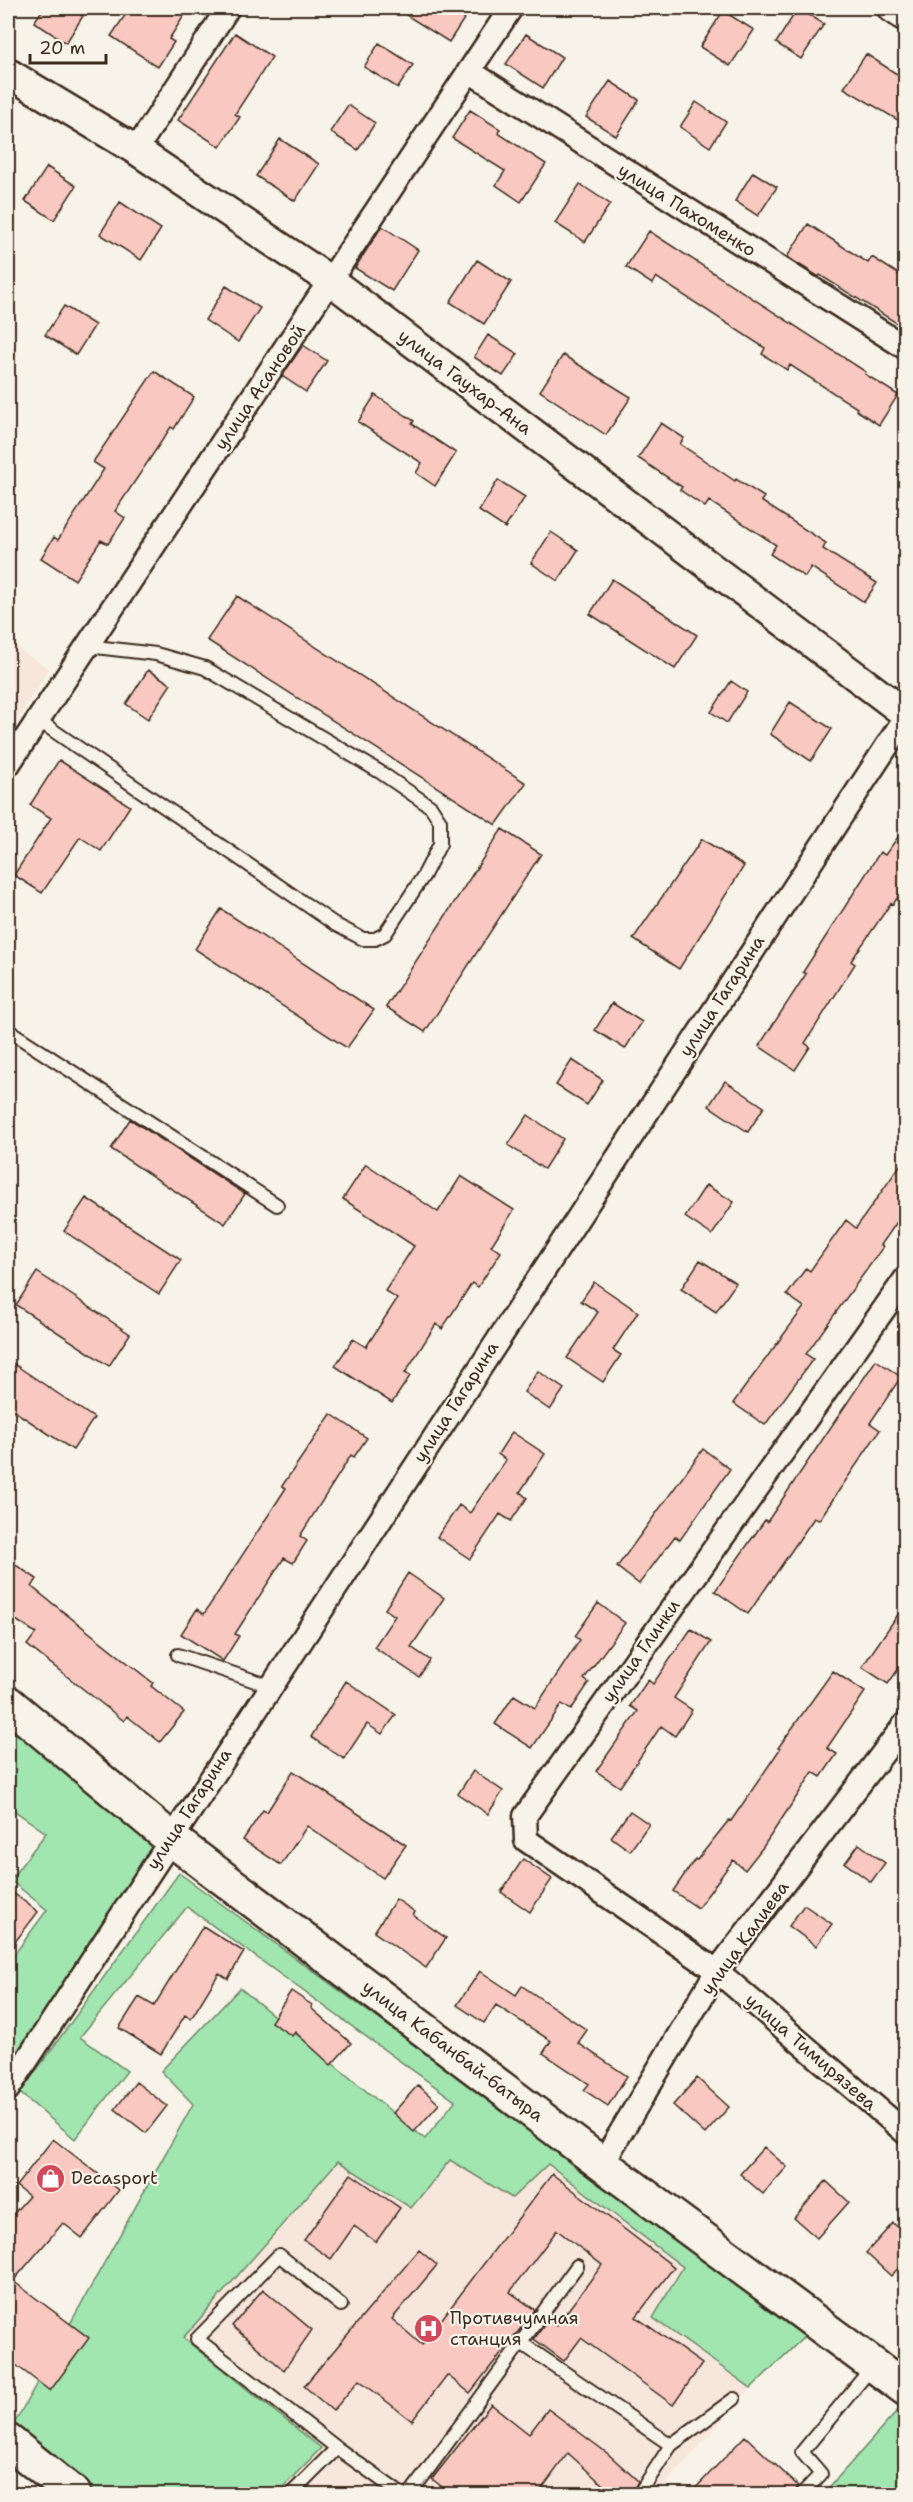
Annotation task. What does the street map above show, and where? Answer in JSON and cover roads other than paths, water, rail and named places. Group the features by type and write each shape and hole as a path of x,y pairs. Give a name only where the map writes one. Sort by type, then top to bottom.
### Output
{"main road":[{"name":"улица Кабанбай-батыра","path":"8,1704 170,1838 602,2164 906,2389"},
{"path":"8,2441 74,2494"}],"street":[{"path":"136,150 228,8"},
{"name":"улица Асановой","path":"8,765 511,8"},
{"path":"892,8 906,17"},
{"name":"улица Пахоменко","path":"469,71 906,348"},
{"name":"улица Гаухар-Ана","path":"8,73 136,150 331,281 906,716"},
{"name":"улица Гагарина","path":"8,2089 170,1838 906,716"},
{"name":"улица Глинки","path":"717,1971 526,1840 525,1816 803,1420 906,1278"},
{"name":"улица Калиева","path":"602,2164 717,1971 906,1723"},
{"name":"улица Тимирязева","path":"717,1971 906,2133"}],"lane":[{"path":"38,720 336,926 363,939 375,939 385,934 406,904 441,844 440,821 431,807 380,772 205,668 156,654 87,646"},
{"path":"8,1030 277,1205"},
{"path":"178,1655 270,1686"},
{"path":"341,2305 279,2255 197,2339 337,2448 401,2494"},
{"path":"410,2494 577,2266"},
{"path":"521,2343 671,2445"},
{"path":"802,2494 821,2474 802,2452 873,2365"},
{"path":"639,2494 671,2445 734,2400"},
{"path":"291,2494 337,2448"}],"place":[{"name":"Decasport","path":"50,2178"},
{"name":"Противчумная станция","path":"429,2328"}]}
